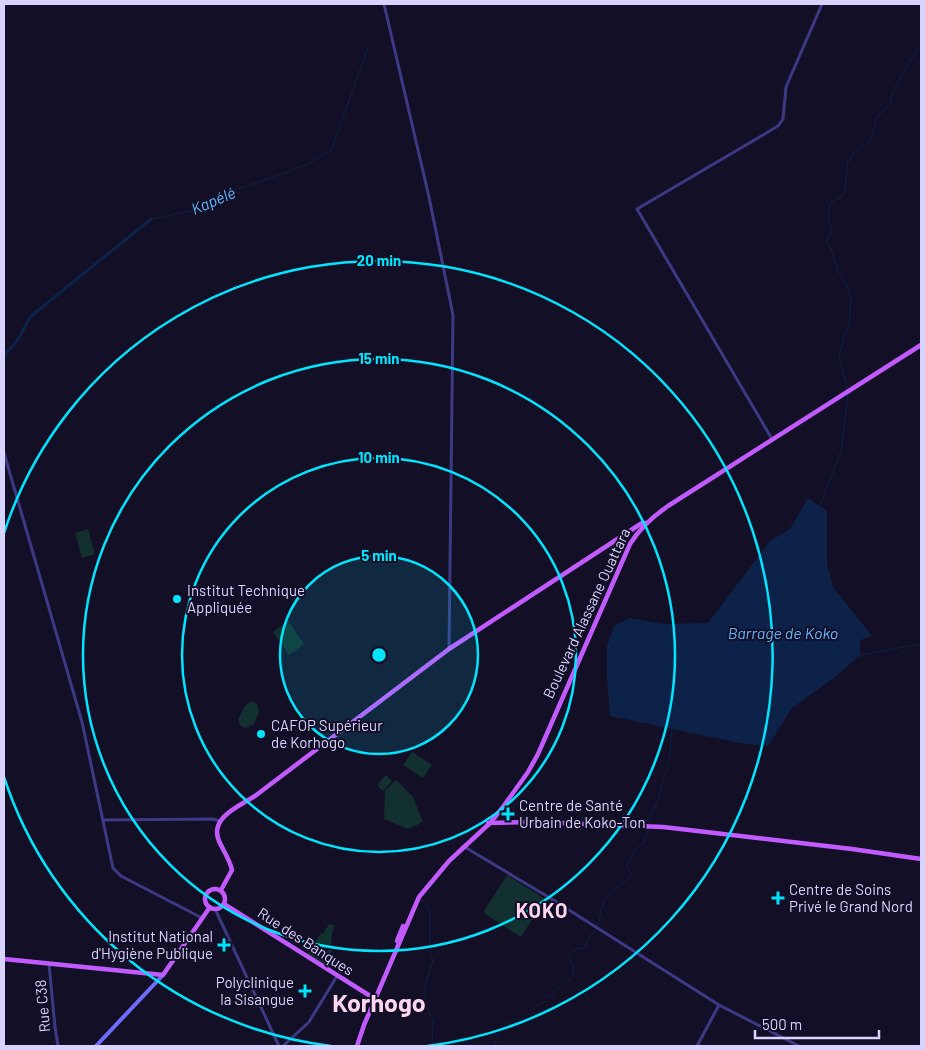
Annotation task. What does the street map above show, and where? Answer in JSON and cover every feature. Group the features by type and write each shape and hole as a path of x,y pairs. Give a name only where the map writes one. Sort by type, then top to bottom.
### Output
{"main road":[{"name":"Boulevard Alassane Ouattara","path":"374,998 419,896 449,861 505,806 532,766 630,544 645,522 756,449 921,345"},
{"path":"221,890 232,870 217,835 217,826 220,821 450,649 630,534 645,522"},
{"name":"Boulevard Alassane Ouattara","path":"488,823 509,797 536,753 630,534"},
{"path":"488,823 536,822 663,827 921,859"},
{"path":"213,889 221,890 225,897 224,904 215,909 210,907 205,901 206,894 213,889"},
{"name":"Boulevard Alassane Ouattara","path":"355,1046 361,1027 419,896"},
{"name":"Rue des Banques","path":"224,904 374,998"},
{"path":"96,1046 163,975 210,907"},
{"path":"4,959 163,975"}],"street":[{"path":"384,4 429,197 454,315 450,649"},
{"path":"772,439 637,209 763,135 781,122 784,116 786,87 822,4"},
{"path":"4,453 82,722 113,868 117,873 202,918"},
{"path":"103,820 213,819 220,821"},
{"path":"464,846 718,1004 799,1046"},
{"path":"215,909 279,1046"},
{"name":"Rue C38","path":"50,964 55,1032 58,1046"},
{"path":"283,1046 309,1022 337,976"},
{"path":"697,1046 718,1004"}],"green space":[{"path":"88,529 95,554 82,558 75,533"},
{"path":"288,621 304,644 289,655 273,632"},
{"path":"252,701 258,705 259,713 253,725 245,728 240,725 238,719 245,706"},
{"path":"412,752 432,765 423,778 403,765"},
{"path":"386,775 392,781 383,791 377,785"},
{"path":"396,780 413,797 423,822 408,829 384,819 385,790"},
{"path":"507,875 545,899 521,937 485,914 484,911"},
{"path":"329,924 335,926 332,933 332,946 318,951 316,946 313,947 315,953 318,954 333,949 323,965 307,955"}],"water":[{"name":"Barrage de Koko","path":"808,498 827,511 827,564 833,587 872,636 860,640 860,655 835,677 792,708 768,746 740,743 610,716 607,646 614,626 630,618 663,624 708,623 770,541 790,529"}],"waterway":[{"path":"848,390 839,357 849,324 851,300 848,288 838,271 831,249 826,241 832,231 828,218 830,204 845,192 848,161 852,158 856,149 870,142 877,118 890,103 893,91 921,45"},
{"name":"Kapélé","path":"151,219 191,211 210,198 277,176 305,165 331,151 368,47"},
{"name":"Kapélé","path":"4,356 19,338 30,317 151,219"},
{"path":"820,506 841,451 848,394"},
{"path":"860,655 921,644"},
{"path":"649,824 659,797 670,755 672,729"},
{"path":"597,926 605,898 631,876 627,865 635,850 644,843 649,829"},
{"path":"420,897 430,910 430,945"},
{"path":"549,997 572,977 574,970 569,956 577,948 583,949 595,929"},
{"path":"425,998 425,985 433,961 430,951"},
{"path":"494,1046 500,1031 513,1019 525,1022 537,1006 547,1001"},
{"path":"424,1003 433,1020 432,1046"}],"place":[{"name":"Institut Technique Appliquée","path":"177,599"},
{"name":"CAFOP Supérieur de Korhogo","path":"261,734"},
{"name":"Centre de Santé Urbain de Koko-Ton","path":"508,814"},
{"name":"Centre de Soins Privé le Grand Nord","path":"778,898"},
{"name":"Institut National d'Hygiène Publique","path":"224,945"},
{"name":"Polyclinique la Sisangue","path":"305,991"}],"district":[{"name":"KOKO","path":"542,910"},
{"name":"Korhogo","path":"379,1002"}]}
